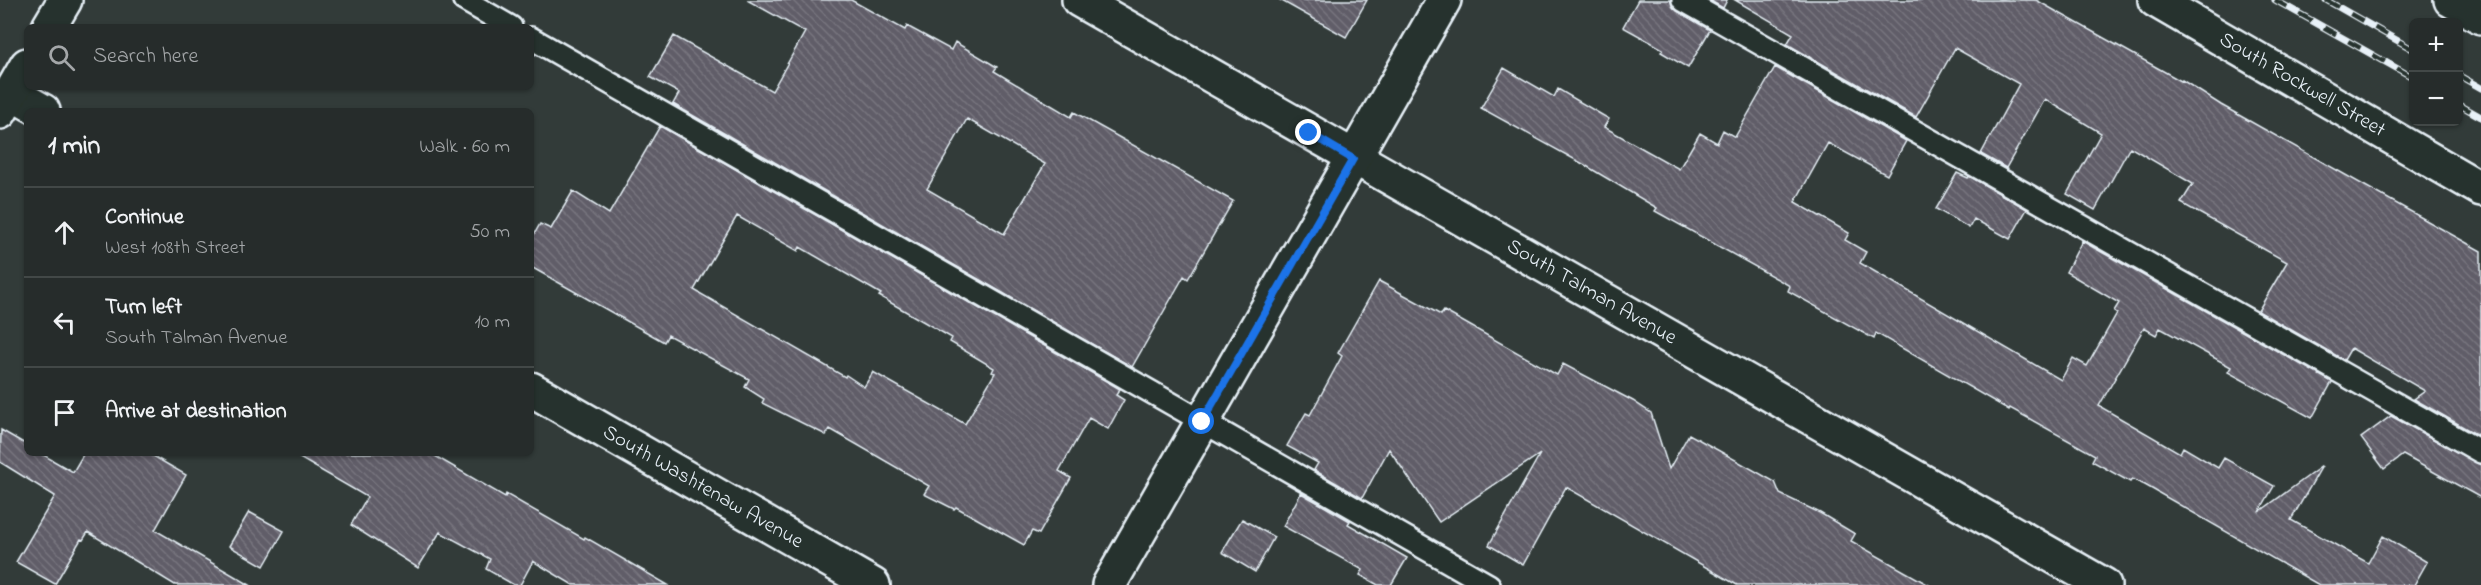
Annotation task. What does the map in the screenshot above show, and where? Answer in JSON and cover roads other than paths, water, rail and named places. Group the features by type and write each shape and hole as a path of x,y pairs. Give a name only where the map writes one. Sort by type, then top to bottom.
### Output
{"street":[{"path":"51,24 65,0"},
{"name":"South Talman Avenue","path":"1078,0 1353,159 2104,585"},
{"path":"1109,585 1444,0"},
{"name":"South Rockwell Street","path":"2155,0 2481,189"},
{"path":"2451,0 2481,17"},
{"path":"13,90 39,108"},
{"name":"South Washtenaw Avenue","path":"534,391 873,585"}],"lane":[{"path":"464,0 506,24"},
{"path":"1683,0 2481,452"},
{"path":"534,40 1489,585"}],"railway":[{"path":"2275,0 2409,75"},
{"path":"2326,0 2409,47"},
{"path":"2463,78 2481,88"},
{"path":"2463,107 2481,117"}]}
